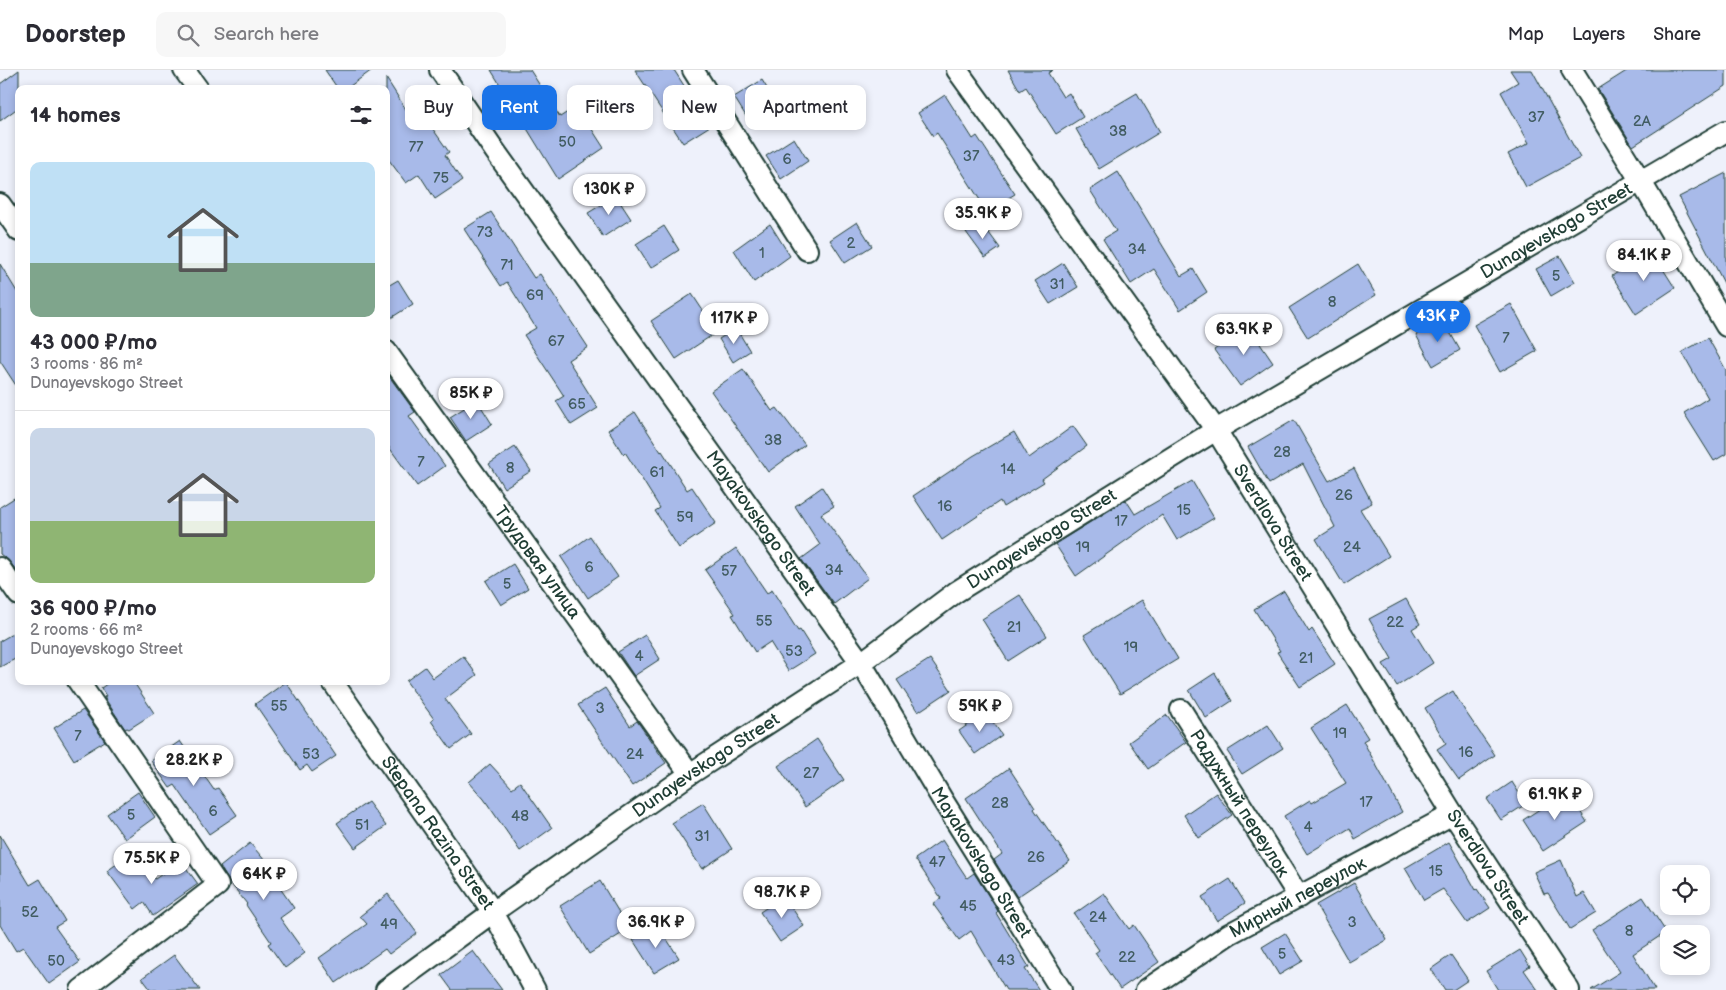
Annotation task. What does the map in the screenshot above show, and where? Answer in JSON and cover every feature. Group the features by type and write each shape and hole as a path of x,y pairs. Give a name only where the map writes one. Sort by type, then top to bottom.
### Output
{"street":[{"path":"184,70 195,85"},
{"name":"Mayakovskogo Street","path":"440,70 501,159 861,663 942,799 1061,990"},
{"path":"693,70 806,250"},
{"name":"Sverdlova Street","path":"956,70 1216,430 1453,814 1569,990"},
{"path":"1572,70 1640,180 1726,326"},
{"name":"Dunayevskogo Street","path":"386,990 493,912 690,774 861,663 956,592 1216,430 1726,131"},
{"path":"0,204 15,225"},
{"name":"Трудовая улица","path":"390,357 690,774"},
{"path":"0,568 15,589"},
{"path":"81,685 218,885 81,990"},
{"name":"Stepana Razina Street","path":"335,685 493,912 535,990"},
{"name":"Радужный переулок","path":"1181,710 1299,897"},
{"name":"Мирный переулок","path":"1146,990 1229,934 1453,814"}],"building":[{"path":"19,70 19,85 15,85 15,110 0,121 0,84"},
{"path":"325,70 372,70 351,85 335,85"},
{"path":"491,70 530,70 540,85 500,85"},
{"path":"635,70 674,70 684,85 663,85 663,113 653,97 653,85 645,85"},
{"path":"1008,70 1053,70 1048,73 1063,97 1069,93 1083,117 1056,134 1026,87 1020,91"},
{"path":"1510,70 1532,70 1580,158 1526,187 1508,154 1529,143 1501,92 1518,82"},
{"path":"1628,70 1726,70 1726,86 1633,146 1598,89"},
{"path":"386,78 405,108 405,130 434,130 449,152 445,155 462,181 435,199 419,174 406,183 390,161 390,85 386,85"},
{"path":"762,80 765,85 754,85"},
{"path":"745,90 745,115 735,99 735,96"},
{"path":"1137,93 1160,132 1099,169 1076,129"},
{"path":"945,95 973,139 977,136 1015,194 987,211 937,133 933,136 918,113"},
{"path":"557,112 560,117 567,112 567,130 592,130 604,148 558,179 528,130 557,130"},
{"path":"674,130 704,130 683,143"},
{"path":"794,138 808,161 781,179 766,156"},
{"path":"1118,172 1181,276 1193,269 1207,292 1180,310 1154,269 1131,284 1103,239 1116,231 1090,190"},
{"path":"1726,173 1726,287 1679,197"},
{"path":"616,196 631,219 603,237 588,213"},
{"path":"491,212 534,278 540,274 588,347 568,360 598,408 571,425 556,401 564,396 524,335 536,328 507,282 501,286 464,229"},
{"path":"857,222 872,246 845,263 830,240"},
{"path":"981,222 1000,248 985,258 966,232"},
{"path":"770,224 790,256 754,282 734,250"},
{"path":"664,226 679,250 651,268 636,244"},
{"path":"1651,250 1675,288 1636,314 1612,276"},
{"path":"1560,256 1575,282 1551,296 1536,269"},
{"path":"1063,263 1078,287 1050,304 1035,281"},
{"path":"0,264 15,288 15,384 0,361"},
{"path":"1358,264 1376,295 1308,338 1289,308"},
{"path":"398,280 413,304 390,318 390,285"},
{"path":"692,294 717,332 676,359 651,321"},
{"path":"1511,304 1537,351 1500,372 1474,325"},
{"path":"1443,320 1460,350 1433,366 1416,335"},
{"path":"1248,326 1273,363 1240,386 1214,350"},
{"path":"736,328 750,351 733,362 719,339"},
{"path":"1708,338 1726,370 1726,454 1714,461 1684,413 1708,398 1682,352"},
{"path":"743,369 772,411 777,408 805,445 768,472 711,391"},
{"path":"390,378 415,412 409,416 445,466 417,486 390,449"},
{"path":"477,400 492,424 466,441 450,417"},
{"path":"635,412 687,490 692,487 716,523 679,548 655,511 660,508 625,452 623,454 608,430"},
{"path":"1294,420 1329,481 1354,468 1372,503 1360,509 1389,556 1344,585 1316,539 1335,527 1303,464 1269,484 1248,447"},
{"path":"1073,426 1087,446 1042,479 1044,482 1003,507 1000,501 942,540 913,496 973,456 1014,432 1029,458"},
{"path":"515,447 531,471 504,488 489,464"},
{"path":"1192,481 1214,518 1177,540 1162,515 1076,576 1055,544 1126,500 1135,514"},
{"path":"822,487 834,506 821,514 868,578 834,604 801,559 820,545 795,506"},
{"path":"15,498 15,569 0,554 0,507"},
{"path":"590,536 618,577 588,598 561,557"},
{"path":"736,548 767,593 772,590 815,654 788,671 770,642 755,652 732,615 735,614 705,570"},
{"path":"513,564 528,588 501,605 486,581"},
{"path":"1284,591 1309,632 1312,629 1335,664 1300,687 1277,652 1280,651 1254,609"},
{"path":"1020,595 1047,636 1008,661 982,619"},
{"path":"1406,599 1420,624 1412,629 1433,663 1397,686 1383,664 1392,659 1369,619"},
{"path":"1142,600 1178,659 1120,694 1084,635"},
{"path":"15,632 15,659 0,667 0,641"},
{"path":"645,635 660,659 634,676 618,652"},
{"path":"463,656 477,675 445,699 471,734 451,749 431,721 434,719 406,681 425,667 433,678"},
{"path":"930,659 951,690 918,712 897,680"},
{"path":"1215,673 1232,701 1206,718 1189,690"},
{"path":"105,685 136,685 154,713 129,729 125,729 104,697 106,696 101,688"},
{"path":"282,685 288,685 336,756 312,772 307,765 300,770 255,704"},
{"path":"605,688 630,726 637,721 666,763 632,786 578,705"},
{"path":"1453,691 1495,755 1459,780 1437,749 1446,743 1425,708"},
{"path":"1347,705 1368,738 1363,741 1402,812 1355,839 1350,828 1307,854 1284,816 1310,800 1312,803 1346,783 1311,728"},
{"path":"83,710 105,741 74,760 54,728"},
{"path":"986,712 1002,735 975,754 959,731"},
{"path":"1167,715 1186,742 1148,769 1129,742"},
{"path":"1268,725 1283,748 1242,774 1227,751"},
{"path":"817,739 844,780 805,807 778,766"},
{"path":"180,741 214,790 218,788 237,815 209,834 175,785 170,788 151,761"},
{"path":"490,764 512,788 520,782 552,828 520,851 484,799 469,782"},
{"path":"1009,768 1034,809 1070,861 1017,897 994,860 1002,854 966,798"},
{"path":"1512,782 1526,804 1501,820 1487,799"},
{"path":"1567,791 1587,822 1543,851 1523,820"},
{"path":"138,792 155,817 125,839 107,814"},
{"path":"1216,793 1232,815 1199,838 1184,815"},
{"path":"368,802 386,826 355,848 337,823"},
{"path":"703,803 732,849 702,869 672,823"},
{"path":"0,835 30,885 40,879 65,921 55,927 80,962 49,984 23,947 16,951 0,925"},
{"path":"942,840 967,878 974,873 998,911 996,913 1029,967 1025,969 1039,990 1006,990 971,931 959,940 933,904 941,898 915,859"},
{"path":"1449,842 1476,890 1490,908 1467,923 1443,889 1424,900 1405,868"},
{"path":"250,843 266,862 263,864 294,908 280,918 305,953 285,968 268,944 271,942 247,904 220,867"},
{"path":"125,858 137,874 146,867 155,879 181,861 198,884 153,916 144,902 135,909 107,871"},
{"path":"1561,860 1577,897 1584,893 1596,913 1570,929 1548,893 1544,894 1534,872"},
{"path":"1230,879 1245,903 1217,921 1202,897"},
{"path":"600,881 629,929 589,954 560,906"},
{"path":"1354,883 1387,940 1349,962 1316,905"},
{"path":"1104,893 1129,929 1134,925 1159,962 1120,989 1095,953 1099,950 1074,914"},
{"path":"388,894 417,933 389,954 385,949 336,983 319,958 367,924 360,916"},
{"path":"784,896 804,926 780,942 760,912"},
{"path":"1643,897 1661,925 1660,936 1633,954 1655,990 1591,990 1620,972 1592,930"},
{"path":"657,924 679,958 654,973 633,940"},
{"path":"1285,933 1303,961 1279,975 1262,947"},
{"path":"1520,950 1530,966 1524,970 1538,990 1498,990 1486,971"},
{"path":"473,951 502,990 452,990 441,975"},
{"path":"174,955 200,990 151,990 142,978"},
{"path":"1451,955 1468,980 1453,990 1445,990 1431,969"}]}
